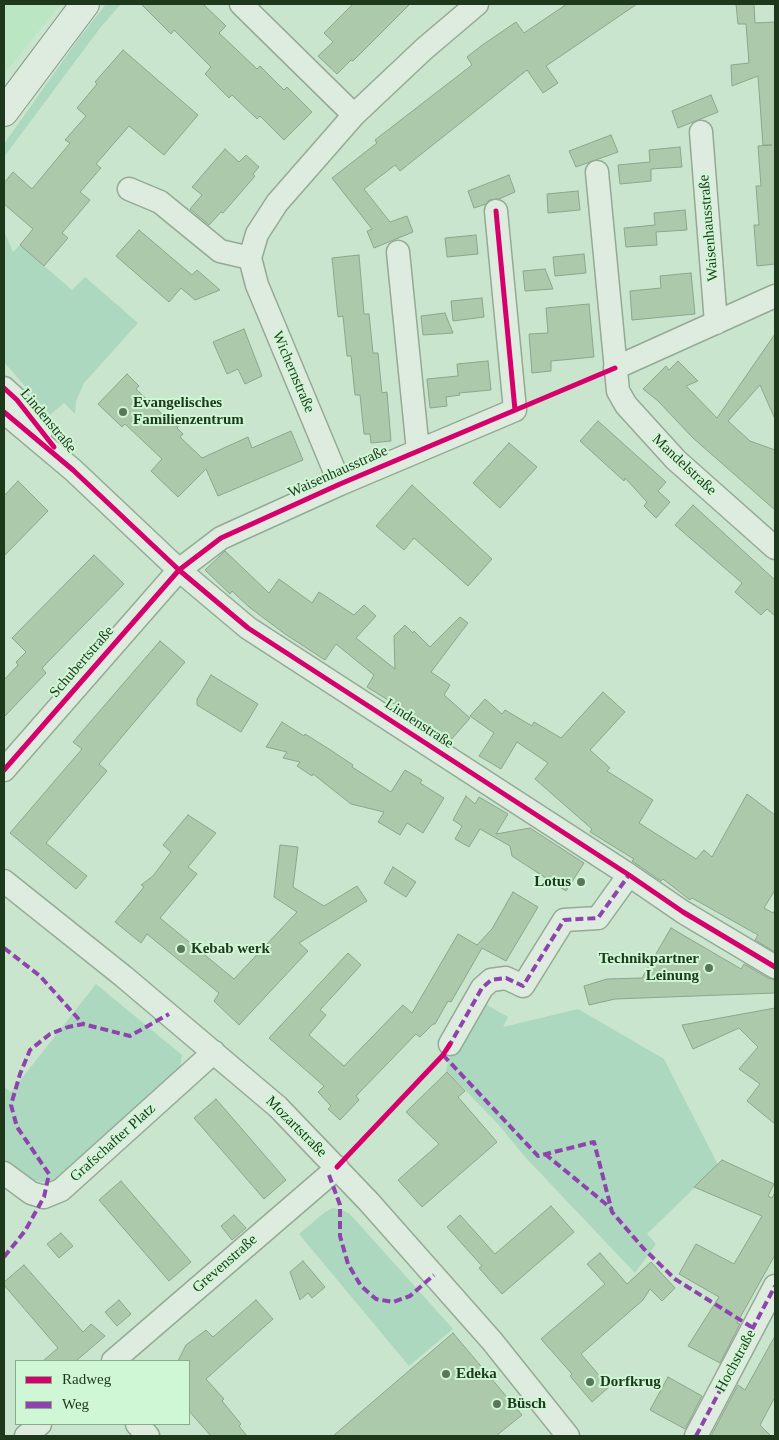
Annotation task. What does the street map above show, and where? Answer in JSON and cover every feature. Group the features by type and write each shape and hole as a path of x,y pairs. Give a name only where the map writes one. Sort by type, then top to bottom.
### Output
{"street":[{"path":"4,112 85,4"},
{"path":"241,4 354,115"},
{"path":"129,190 160,202 220,251 250,258 257,234 277,203 354,115 424,49 477,4"},
{"name":"Waisenhausstraße","path":"701,132 716,324"},
{"path":"598,172 615,368 775,296"},
{"name":"Waisenhausstraße","path":"179,570 220,538 340,484 515,410 496,211"},
{"path":"398,252 418,451"},
{"name":"Wichernstraße","path":"250,258 257,286 340,484"},
{"name":"Mandelstraße","path":"615,368 618,391 626,405 650,433 676,460 775,548"},
{"name":"Lindenstraße","path":"4,388 17,400 73,470"},
{"name":"Lindenstraße","path":"4,412 73,470 179,570 248,628 629,874 683,912 775,967"},
{"name":"Schubertstraße","path":"4,770 179,570"},
{"path":"450,1044 482,988 491,980 506,978 523,986 564,920 598,918 629,874"},
{"name":"Mozartstraße","path":"6,888 123,976 278,1107 337,1167 492,1341 568,1436"},
{"name":"Grafschafter Platz","path":"4,1173 31,1193 44,1197 61,1190 214,1052"},
{"name":"Grevenstraße","path":"113,1360 337,1167"},
{"name":"Hochstraße","path":"696,1436 775,1286"},
{"path":"26,1436 39,1425"},
{"path":"138,1425 148,1436"}],"green space":[{"path":"4,4 61,4 4,74"},
{"path":"106,4 121,4 100,28 4,157 4,144 77,41"},
{"path":"4,231 13,252 20,245 72,290 85,277 138,323 84,383 76,401 75,414 64,403 50,415 4,362"},
{"path":"96,984 182,1055 180,1068 56,1179 48,1183 31,1180 4,1160 4,1087 11,1092"},
{"path":"480,1001 508,1017 503,1027 578,1009 664,1059 718,1165 647,1234 656,1244 635,1273 446,1070 451,1053"},
{"path":"333,1208 350,1214 453,1329 409,1366 299,1234 325,1212"}],"building":[{"path":"141,4 203,4 226,26 219,33 257,69 260,66 284,90 287,87 312,112 284,140 260,116 257,119 232,95 229,98 205,74 211,67 174,30 171,34"},
{"path":"353,4 410,4 353,61 351,60 337,74 318,56 333,42 324,33"},
{"path":"567,4 637,4 546,66 558,83 543,93 527,70 400,171 395,165 364,189 390,222 407,216 413,232 374,248 367,231 372,229 332,178 377,143 375,140 472,65 467,57 481,46 516,22 524,33"},
{"path":"736,4 754,4 755,23 775,22 775,264 757,266 754,225 759,225 756,186 761,186 758,146 772,145 763,145 758,76 732,86 731,65 749,63 746,24 738,24"},
{"path":"123,50 198,115 164,155 129,126 96,164 101,168 80,192 90,200 62,233 68,238 44,266 20,245 33,229 4,204 4,183 13,172 32,189 70,143 65,140 86,116 77,108 97,84 95,82"},
{"path":"711,95 718,112 678,128 672,111"},
{"path":"611,135 618,152 576,167 569,151"},
{"path":"680,147 682,167 651,169 651,181 620,184 618,165 650,162 649,150"},
{"path":"225,149 239,162 246,155 259,167 253,174 255,176 223,213 221,212 209,225 190,209 202,195 192,187"},
{"path":"509,175 515,192 499,199 489,200 486,204 474,208 468,191"},
{"path":"578,191 580,210 548,213 547,194"},
{"path":"685,210 687,230 656,232 657,245 626,247 624,228 655,225 654,213"},
{"path":"139,230 192,275 197,270 220,290 195,300 181,288 169,302 116,256"},
{"path":"476,235 478,254 447,257 445,238"},
{"path":"584,254 586,273 555,276 553,257"},
{"path":"359,255 364,314 369,314 373,353 378,353 382,393 387,392 391,441 371,443 370,434 364,434 360,395 355,395 351,356 347,356 343,316 338,317 332,258"},
{"path":"545,269 553,289 525,291 523,271"},
{"path":"691,273 695,314 632,320 630,291 661,288 660,276"},
{"path":"482,298 484,317 453,321 451,301"},
{"path":"589,304 594,357 551,361 551,371 532,373 529,334 548,333 546,308"},
{"path":"445,313 453,333 423,335 421,316"},
{"path":"244,329 262,376 245,384 238,369 227,374 213,342"},
{"path":"775,334 775,419 760,385 728,421 750,441 775,450 775,510 693,438 658,401 643,389 666,366 669,370 678,361 698,381 686,386 717,418"},
{"path":"488,361 491,390 459,393 460,395 446,397 447,406 430,408 427,379 458,376 457,364"},
{"path":"127,374 139,386 136,389 164,416 168,413 180,424 177,428 183,434 180,437 202,458 248,437 252,448 291,431 303,460 218,496 206,469 178,497 151,471 162,459 125,424 122,427 98,404"},
{"path":"598,421 666,482 658,491 670,502 656,518 644,506 647,502 625,478 624,481 580,441"},
{"path":"509,443 537,467 500,508 473,483"},
{"path":"18,481 48,511 4,556 4,496"},
{"path":"412,485 492,559 468,586 414,538 404,550 376,526"},
{"path":"693,505 775,580 775,616 767,609 761,615 735,592 742,583 675,525"},
{"path":"225,551 269,593 279,579 312,603 319,592 354,615 364,605 376,616 356,638 395,669 394,636 405,625 430,647 460,617 468,623 431,672 450,685 444,695 470,718 450,741 367,687 374,675 336,644 325,660 285,634 249,607 232,591 230,594 205,570"},
{"path":"94,555 124,584 42,668 46,673 4,717 4,680 18,665 16,662 26,652 12,638"},
{"path":"160,641 185,662 99,764 107,771 46,843 87,876 76,889 10,833 82,749 73,742"},
{"path":"211,675 258,704 241,732 197,705 197,699"},
{"path":"603,692 625,712 590,750 610,768 607,771 653,800 639,823 696,859 704,850 712,857 747,794 775,815 775,890 764,908 773,913 775,910 775,952 755,940 758,935 692,898 690,900 663,879 661,881 632,861 634,859 590,832 592,829 535,779 548,763 517,742 501,769 479,756 494,733 470,716 485,699 502,714 505,710 532,726 534,722 561,738"},
{"path":"282,722 329,749 353,765 352,767 391,792 405,770 422,780 420,783 444,798 423,833 407,823 400,835 378,822 384,812 351,804 313,774 312,776 297,766 300,762 283,758 287,752 266,747"},
{"path":"466,796 475,804 479,797 508,814 496,834 530,828 584,863 566,891 512,856 510,846 480,829 469,847 455,839 462,826 453,820"},
{"path":"188,815 216,833 188,867 197,874 160,918 234,979 297,912 274,897 280,845 298,847 293,887 324,906 357,886 367,901 299,943 308,951 239,1025 214,1001 219,993 147,934 141,943 115,922 144,887 141,885 153,876 171,852 163,845"},
{"path":"393,867 416,882 406,897 384,883"},
{"path":"513,892 538,907 506,961 482,948 451,1002 448,1001 435,1024 420,1037 416,1034 356,1096 359,1100 340,1120 328,1109 331,1106 318,1092 324,1086 269,1038 348,953 361,965 320,1010 326,1015 309,1035 344,1066 403,1005 412,1013 458,934 477,945 492,929"},
{"path":"671,928 741,969 744,964 775,980 775,993 615,999 589,1005 584,986 607,979 642,978"},
{"path":"775,1008 775,1124 747,1101 760,1084 739,1069 758,1047 739,1028 693,1049 682,1025"},
{"path":"447,1072 465,1091 458,1097 497,1142 422,1207 398,1180 439,1144 406,1112"},
{"path":"216,1099 286,1180 264,1199 194,1118"},
{"path":"722,1160 774,1184 768,1196 772,1198 775,1192 775,1255 737,1323 740,1324 720,1363 688,1346 719,1297 679,1274 696,1244 734,1264 762,1216 694,1187"},
{"path":"121,1181 191,1262 169,1281 99,1200"},
{"path":"551,1206 574,1232 502,1294 479,1268 482,1266 447,1227 460,1215 495,1254"},
{"path":"234,1215 246,1228 232,1240 221,1226"},
{"path":"61,1233 73,1246 59,1258 47,1244"},
{"path":"600,1253 627,1284 651,1262 675,1288 662,1301 650,1289 643,1300 581,1354 609,1387 592,1402 570,1376 572,1374 541,1339 605,1284 587,1264"},
{"path":"303,1261 325,1287 312,1298 308,1293 300,1300 290,1272"},
{"path":"24,1265 83,1332 91,1324 105,1336 77,1360 44,1360 58,1348 4,1285 4,1282"},
{"path":"119,1300 131,1314 117,1326 105,1312"},
{"path":"256,1300 273,1319 206,1379 224,1399 222,1401 241,1424 239,1426 247,1436 211,1436 190,1412 190,1360 178,1360 186,1345 206,1330 213,1337"},
{"name":"Edeka","path":"453,1333 522,1415 496,1436 333,1436"},
{"path":"775,1336 775,1397 760,1425 771,1436 711,1436 738,1385 745,1390"},
{"path":"668,1377 702,1396 685,1429 650,1410"}],"marked path":[{"path":"448,1048 482,988 491,980 506,978 523,986 564,920 598,918 629,875"},
{"path":"4,948 40,976 83,1024"},
{"path":"4,1257 25,1231 44,1197 49,1174 17,1127 11,1105 20,1074 30,1050 50,1034 68,1027 83,1024 130,1036 169,1014"},
{"path":"443,1055 538,1156 594,1142 612,1212 644,1249 675,1279 753,1328"},
{"path":"545,1154 612,1209"},
{"path":"329,1175 340,1205 340,1236 348,1264 361,1286 376,1299 393,1302 410,1296 434,1275"},
{"path":"696,1436 775,1286"}],"cycle path":[{"path":"496,211 515,410"},
{"path":"4,770 179,570 221,538 340,484 615,368"},
{"path":"4,388 17,400 54,447"},
{"path":"4,412 73,470 179,570 248,628 683,912 775,967"},
{"path":"337,1167 443,1055 450,1044"}],"place":[{"name":"Evangelisches Familienzentrum","path":"123,412"},
{"name":"Lotus","path":"581,882"},
{"name":"Kebab werk","path":"181,949"},
{"name":"Technikpartner Leinung","path":"709,968"},
{"name":"Edeka","path":"446,1374"},
{"name":"Dorfkrug","path":"590,1382"},
{"name":"Büsch","path":"497,1404"}]}
